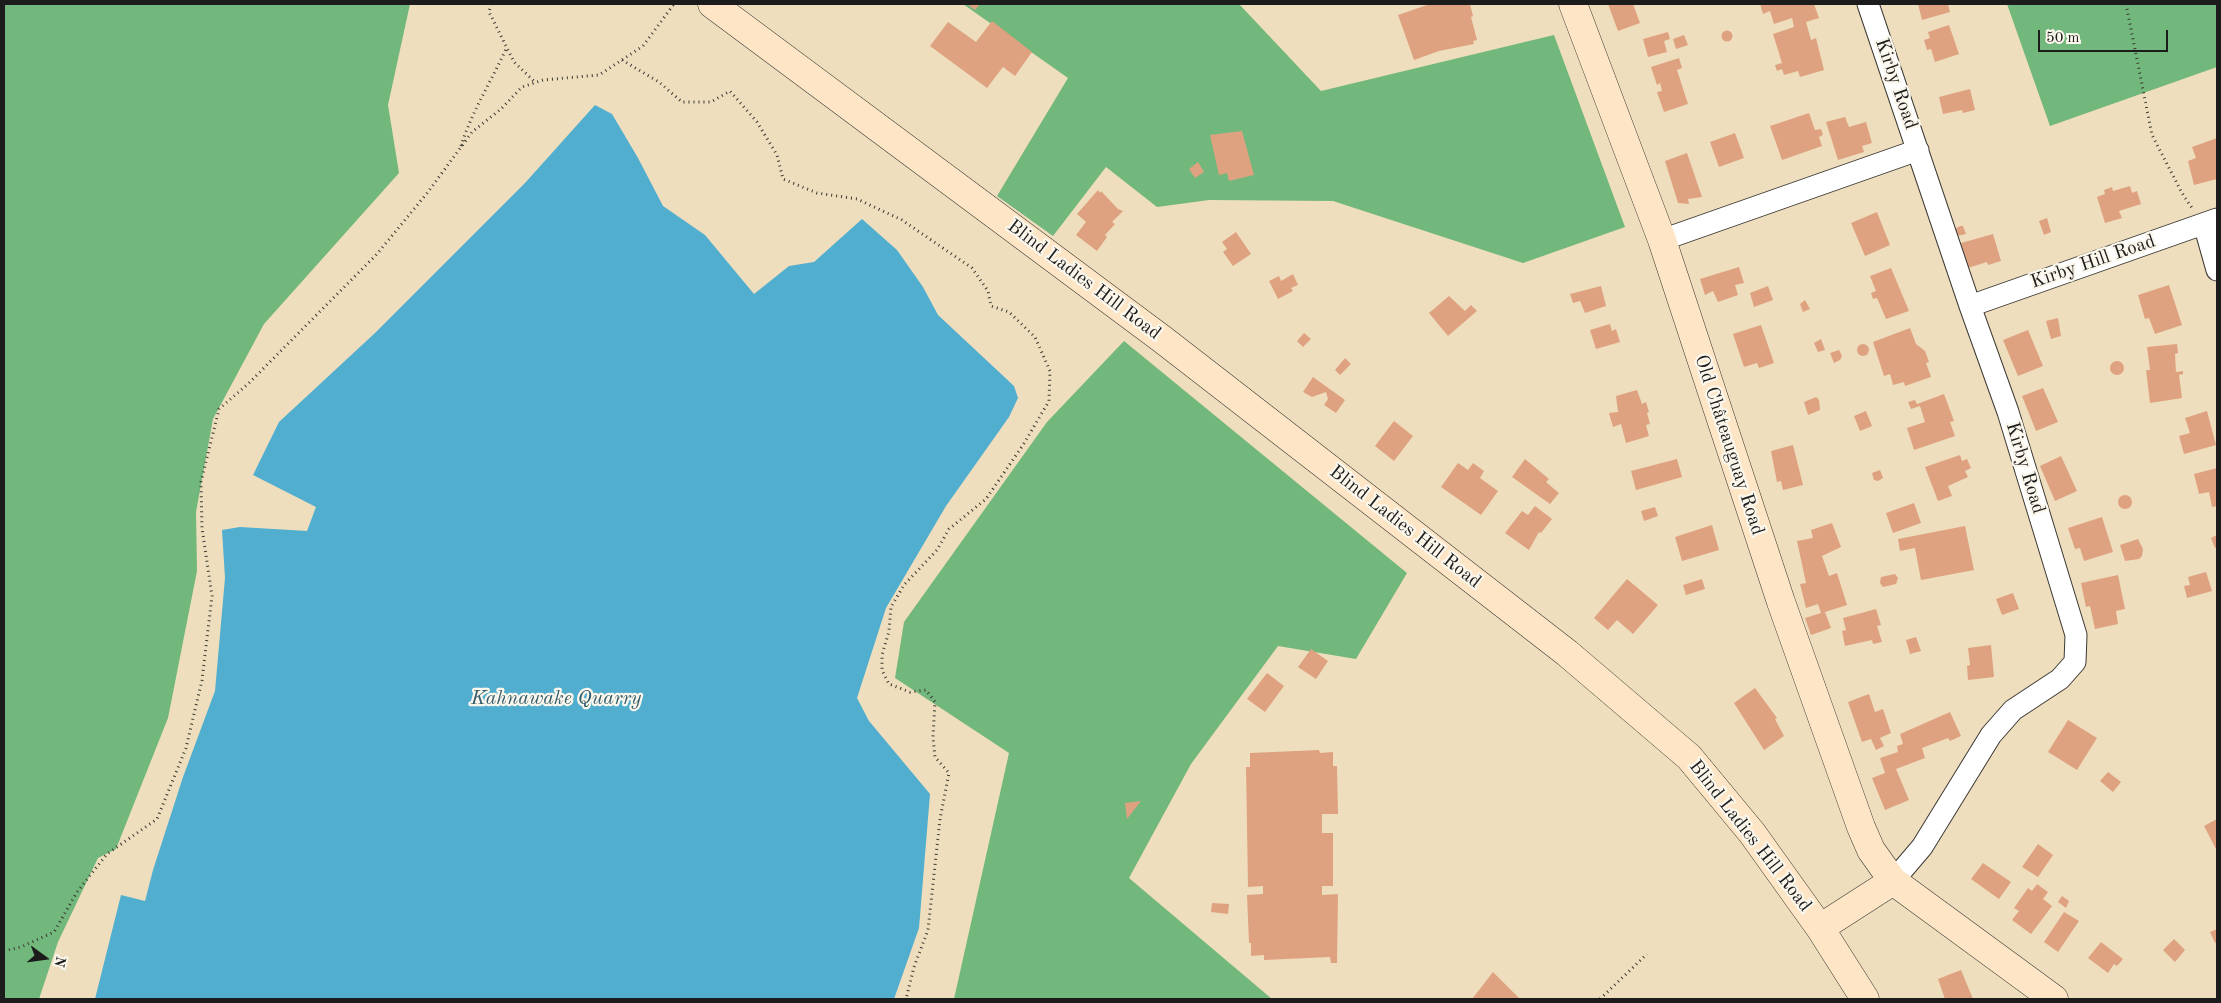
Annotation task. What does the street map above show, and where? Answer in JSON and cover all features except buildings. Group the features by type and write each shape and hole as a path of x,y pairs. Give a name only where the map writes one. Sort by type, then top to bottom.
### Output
{"street":[{"name":"Blind Ladies Hill Road","path":"712,4 1162,339 1567,653 1689,757 1752,833 1820,928 1893,881"},
{"name":"Old Châteauguay Road","path":"1573,4 1662,240 1781,602 1860,827 1871,850 1893,881"},
{"name":"Kirby Road","path":"1868,4 1970,306 2008,412 2076,635 2075,662 2060,679 2013,710 1991,735 1922,847 1893,881"},
{"path":"1662,240 1918,150"},
{"path":"2210,221 2217,270"},
{"name":"Kirby Hill Road","path":"1970,306 2210,221"},
{"path":"1893,881 2054,999"},
{"path":"1820,928 1865,999"}],"path":[{"path":"491,4 489,12 514,62 536,83"},
{"path":"4,951 21,947 54,932 77,892 107,854 157,819 186,748 202,680 212,596 202,528 201,482 219,409 248,384 377,254 472,132 501,109 522,87 543,80 599,75 643,46 674,4"},
{"path":"2126,4 2152,135 2182,192 2210,221"},
{"path":"459,150 469,120 493,79 507,47"},
{"path":"622,60 659,82 682,102 711,102 730,91 756,122 777,155 783,179 817,193 856,199 902,220 941,245 972,268 988,291 991,306 1009,312 1035,337 1050,371 1048,401 1023,445 986,499 949,529 937,550 904,585 891,607 889,631 882,655 882,670 889,684 910,692 926,690 935,702 933,736 935,757 949,773 940,819 928,930 914,967 906,999"},
{"path":"1600,999 1647,954"}],"green space":[{"path":"4,4 410,4 388,105 399,173 264,324 213,419 196,512 197,571 168,718 116,849 98,858 58,942 39,999 4,999"},
{"path":"963,4 1239,4 1321,91 1554,35 1625,227 1523,263 1333,201 1209,200 1157,207 1106,167 1053,236 997,196 1068,78"},
{"path":"2007,4 2217,4 2217,67 2050,126"},
{"path":"1124,341 1407,573 1356,659 1278,646 1191,764 1129,878 1272,999 954,999 1009,753 895,678 904,622 1047,422"}],"water":[{"name":"Kahnawake Quarry","path":"595,105 612,114 663,206 705,235 754,294 789,266 814,262 862,219 897,250 923,287 938,315 1014,386 1018,398 1009,417 946,506 886,608 857,698 869,721 930,794 919,928 894,999 95,999 121,895 145,901 183,777 215,691 225,578 222,530 240,527 307,531 316,507 253,475 279,422 375,333 525,183"}]}
